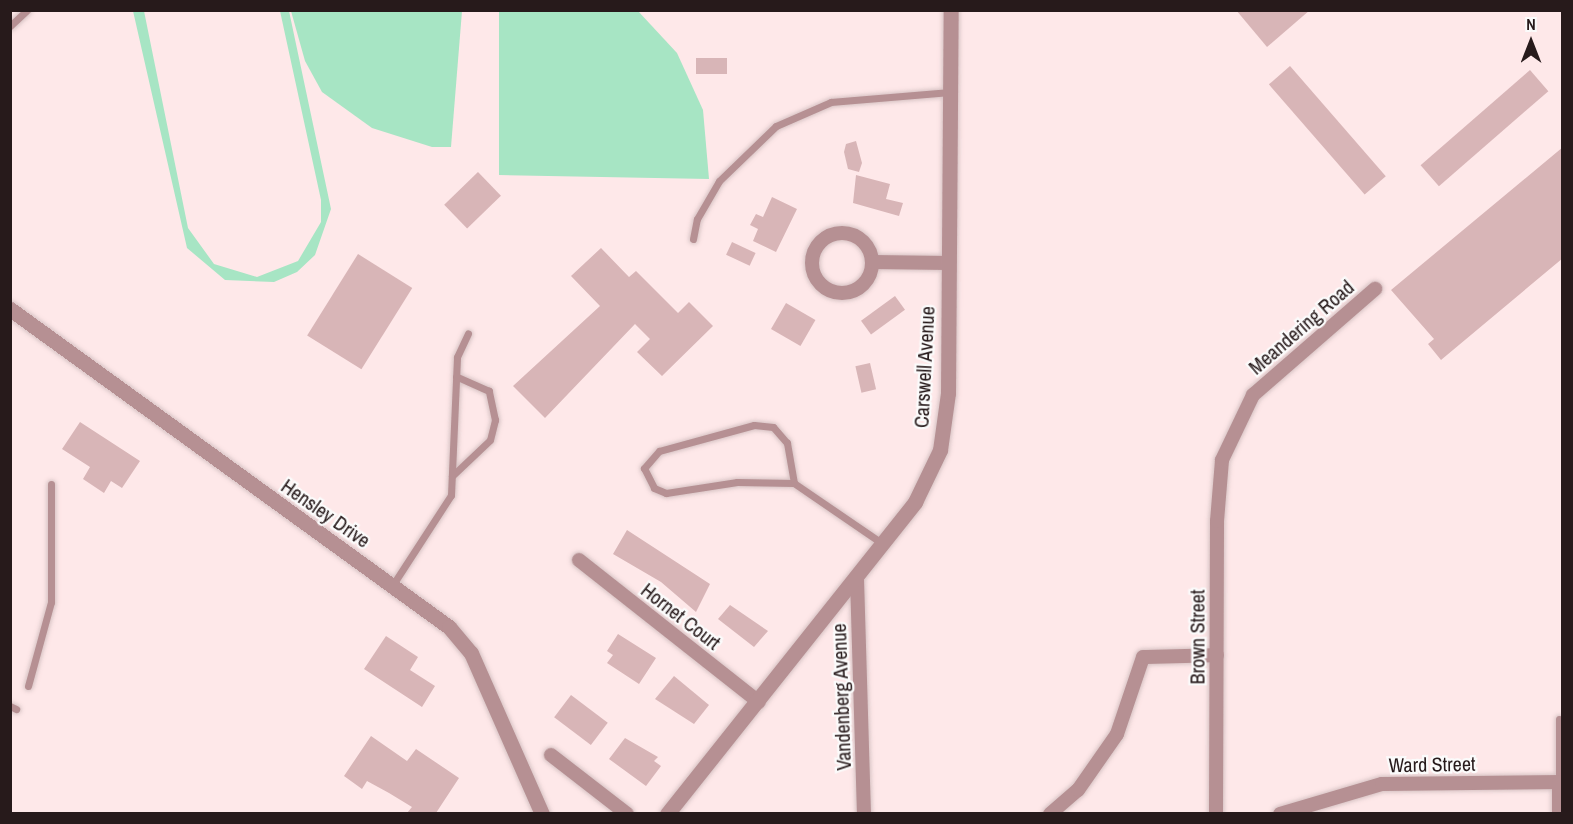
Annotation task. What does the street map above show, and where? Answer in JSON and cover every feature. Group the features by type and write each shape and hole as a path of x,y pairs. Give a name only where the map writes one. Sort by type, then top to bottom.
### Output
{"street":[{"name":"Carswell Avenue","path":"667,813 759,702 915,502 940,450 948,393 951,10"},
{"path":"843,233 862,240 872,262 863,285 846,293 827,289 812,266 824,239 843,233"},
{"path":"872,262 949,263"},
{"name":"Meandering Road","path":"1222,460 1253,395 1374,289"},
{"name":"Hensley Drive","path":"10,309 449,627 471,653 542,813"},
{"name":"Brown Street","path":"1216,813 1222,460"},
{"name":"Hornet Court","path":"579,560 759,702"},
{"name":"Vandenberg Avenue","path":"857,579 864,813"},
{"path":"1050,813 1078,790 1117,734 1143,657 1217,655"},
{"path":"551,755 627,813"},
{"path":"1559,813 1561,782"},
{"name":"Ward Street","path":"1280,813 1382,784 1561,782"}],"lane":[{"path":"10,26 27,10"},
{"path":"693,239 697,219 719,181 776,126 831,102 950,92"},
{"path":"392,586 439,520 451,495 456,376 468,333"},
{"path":"452,476 485,446 495,420 489,392 456,376"},
{"path":"794,483 787,443 773,428 754,425 659,451 644,468 654,488 666,492 736,482 794,483 883,544"},
{"path":"28,686 51,602 51,484"},
{"path":"1559,719 1561,782"}],"green space":[{"path":"133,11 144,11 188,228 214,264 257,277 298,261 321,222 321,200 280,11 289,11 331,209 315,255 297,272 274,282 225,280 187,248"},
{"path":"291,11 462,11 451,147 432,147 372,128 322,92 305,61"},
{"path":"499,11 638,11 677,53 703,110 709,179 499,175"}],"building":[{"path":"1236,10 1310,10 1267,47"},
{"path":"696,58 727,58 727,74 696,74"},
{"path":"1290,66 1386,176 1365,195 1269,84"},
{"path":"1530,70 1548,91 1439,186 1421,165"},
{"path":"856,141 862,163 859,172 848,169 844,152 846,144"},
{"path":"1563,147 1563,258 1441,360 1428,344 1434,339 1391,290"},
{"path":"478,172 501,196 467,228 444,205"},
{"path":"856,175 890,184 886,199 903,203 899,216 853,203"},
{"path":"772,197 797,209 776,252 753,241 758,229 750,225 756,214 763,217"},
{"path":"732,242 756,253 750,266 726,255"},
{"path":"601,248 629,277 636,271 678,313 689,302 713,326 662,376 637,352 650,339 635,324 545,418 513,386 600,306 571,276"},
{"path":"358,254 412,288 361,369 307,335"},
{"path":"895,296 905,310 871,334 861,321"},
{"path":"786,303 815,320 800,346 771,329"},
{"path":"870,363 876,389 861,393 855,366"},
{"path":"80,422 140,461 122,488 111,481 104,493 83,479 90,467 62,449"},
{"path":"627,530 710,584 696,612 661,582 613,554"},
{"path":"730,605 768,631 754,647 718,619"},
{"path":"618,634 656,658 639,684 607,663 613,655 607,651"},
{"path":"386,636 418,657 410,670 435,686 422,707 364,669"},
{"path":"674,676 709,705 694,724 655,699"},
{"path":"571,695 608,723 591,745 554,717"},
{"path":"371,736 407,761 416,749 459,778 436,813 407,813 412,807 389,793 367,781 362,789 344,776"},
{"path":"625,738 658,757 654,761 661,766 646,786 609,759"}]}
